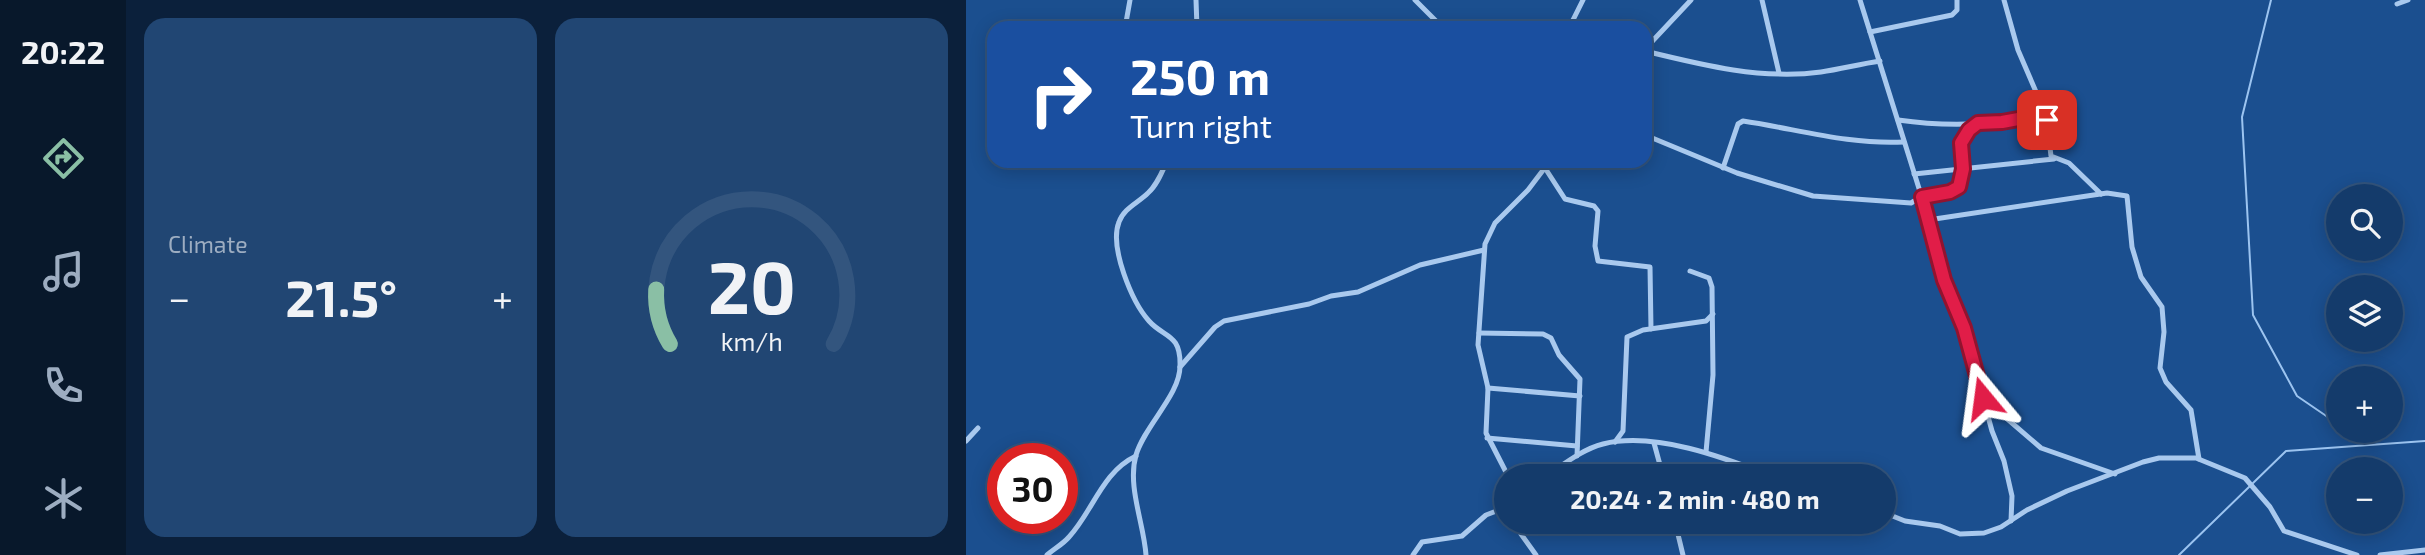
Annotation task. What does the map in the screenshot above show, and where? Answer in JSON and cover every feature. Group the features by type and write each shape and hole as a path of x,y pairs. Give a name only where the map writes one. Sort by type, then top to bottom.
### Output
{"street":[{"path":"1126,21 1130,0"},
{"path":"1196,0 1197,21"},
{"path":"1415,0 1436,21"},
{"path":"1572,21 1583,0"},
{"path":"1652,42 1691,0"},
{"path":"1762,0 1779,73"},
{"path":"1860,0 1922,197 1944,280 1964,328 2012,496 2011,521"},
{"path":"1870,32 1952,15 1957,10 1957,0"},
{"path":"2004,0 2018,51 2046,114 2050,153 2069,163 2101,194"},
{"path":"2397,4 2407,0"},
{"path":"1652,52 1701,66 1779,73 1821,72 1880,61"},
{"path":"1898,120 1924,124 1978,123 2002,122 2046,114"},
{"path":"1723,167 1738,124 1743,121 1873,144 1904,142"},
{"path":"1652,138 1723,167 1813,197 1907,203 1957,189 1962,183 1962,138 1978,123"},
{"path":"1914,174 2055,158"},
{"path":"1146,555 1135,477 1136,456 1151,423 1176,383 1180,355 1174,340 1149,321 1130,291 1116,236 1120,219 1131,206 1150,192 1163,168"},
{"path":"1501,464 1487,439 1488,388 1481,363 1479,332 1484,250 1486,238 1495,223 1545,168 1565,199 1594,206 1598,211 1595,247 1598,261 1650,267 1651,329"},
{"path":"1928,220 2116,192 2127,196 2132,247 2141,277 2162,307 2164,332 2160,368 2166,382 2191,410 2199,459"},
{"path":"1180,367 1215,327 1224,321 1358,292 1420,265 1484,250"},
{"path":"1690,271 1702,273 1711,281 1713,375 1706,452"},
{"path":"1615,442 1623,432 1626,340 1632,333 1706,321 1713,314"},
{"path":"1479,332 1549,336 1559,355 1578,375 1580,396 1577,456"},
{"path":"1488,388 1580,396"},
{"path":"1983,398 2040,448 2115,474"},
{"path":"966,441 978,428"},
{"path":"1487,439 1577,446"},
{"path":"1565,464 1601,444 1633,440 1706,452 1739,464"},
{"path":"1654,443 1660,464"},
{"path":"1047,555 1069,537 1113,472 1123,462 1136,456"},
{"path":"1896,517 1966,534 1999,528 2067,491 2155,458 2199,459 2245,478 2270,507 2284,531 2357,555"},
{"path":"1413,555 1422,542 1462,536 1486,515 1494,512"},
{"path":"1521,534 1536,555"},
{"path":"1678,534 1683,555"},
{"path":"2380,555 2425,550"}],"waterway":[{"path":"2271,0 2242,117 2253,315 2297,396 2326,416"},
{"path":"2179,555 2286,451 2425,441"}],"route":[{"path":"1983,398 1964,328 1944,280 1922,197 1950,192 1959,187 1963,169 1961,143 1965,133 1978,123 2002,122 2046,114 2047,120"}]}
